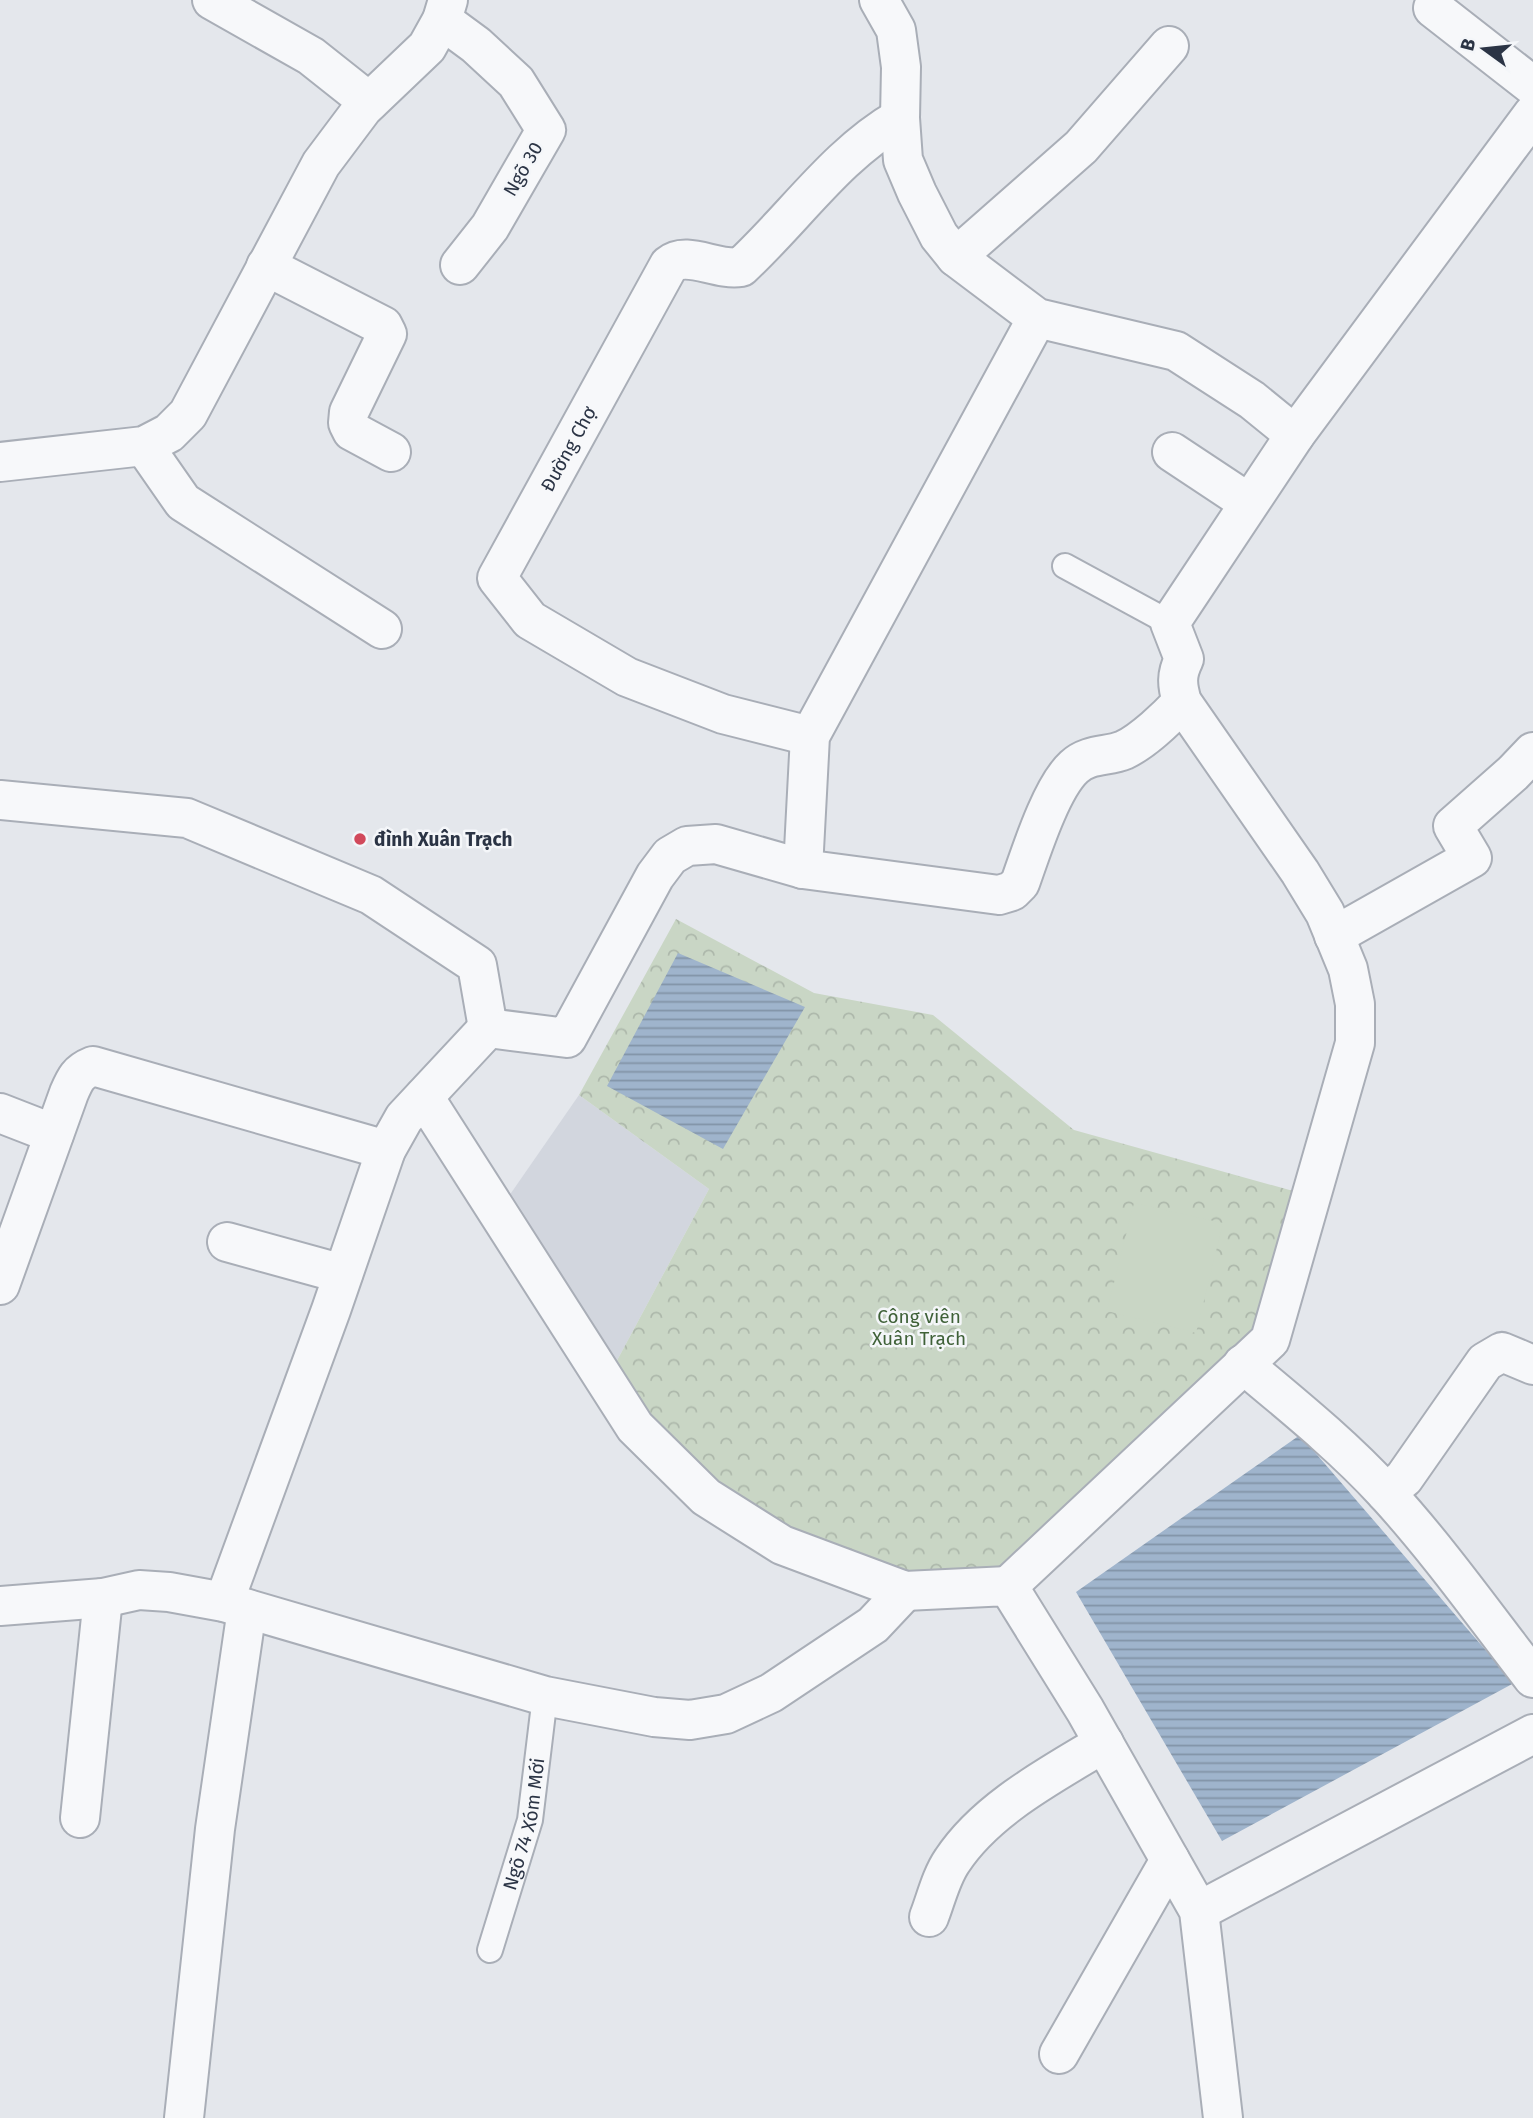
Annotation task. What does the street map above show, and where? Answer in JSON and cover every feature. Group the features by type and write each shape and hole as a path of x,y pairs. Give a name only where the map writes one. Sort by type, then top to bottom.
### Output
{"street":[{"path":"212,0 311,56 369,102"},
{"path":"879,0 897,30 901,67 903,160 916,193 939,236 956,257 1037,318 1176,351 1252,400 1295,435"},
{"path":"1433,8 1533,86"},
{"path":"0,463 144,446 169,433 188,414 321,164 343,132 369,102 426,47 445,10"},
{"name":"Ngõ 30","path":"445,10 476,45 516,82 546,130 491,227 460,265"},
{"path":"956,257 1081,148 1169,46"},
{"path":"424,1097 635,1427 706,1497 782,1545 905,1591 1008,1586 1269,1340 1355,1043 1355,1004 1348,969 1325,914 1300,872 1182,702 1177,686 1178,671 1184,659 1170,623 1295,435 1533,114"},
{"name":"Đường Chợ","path":"810,736 723,714 627,677 530,620 497,578 669,265 685,258 730,269 741,267 850,153 900,117"},
{"path":"266,266 383,326 387,334 349,412 348,424 352,431 391,452"},
{"path":"803,869 810,736 1037,318"},
{"path":"144,446 183,502 382,629"},
{"path":"1172,452 1249,503"},
{"path":"488,1028 567,1038 655,876 670,856 687,846 716,844 803,869 999,895 1012,891 1020,883 1055,798 1074,767 1087,758 1124,750 1182,702"},
{"path":"1334,936 1472,858 1453,826 1533,752"},
{"path":"0,800 187,818 371,895 477,965 488,1028"},
{"path":"184,2118 215,1829 235,1605 386,1150 404,1118 488,1028"},
{"path":"0,1285 75,1078 83,1070 93,1066 386,1150"},
{"path":"0,1113 54,1134"},
{"path":"227,1242 343,1274"},
{"path":"1386,1493 1404,1478 1485,1362 1502,1352 1529,1353"},
{"path":"1243,1364 1310,1420 1386,1493 1533,1678"},
{"path":"1008,1586 1104,1744 1199,1911 1223,2118"},
{"path":"0,1606 103,1598 139,1590 169,1592 235,1605 545,1696 654,1717 690,1720 726,1714 771,1693 806,1672 873,1625 905,1591"},
{"path":"80,1818 103,1598"},
{"path":"1199,1911 1533,1734"},
{"path":"929,1917 951,1862 974,1836 1035,1784 1104,1744"},
{"path":"1059,2054 1170,1860"}],"lane":[{"path":"1065,566 1170,623"},
{"name":"Ngõ 74 Xóm Mới","path":"490,1950 530,1820 545,1696"}],"shaded area":[{"path":"579,1095 709,1189 606,1381 509,1196"}],"green space":[{"name":"Công viên Xuân Trạch","path":"676,919 814,993 933,1015 1074,1130 1311,1196 1269,1340 1008,1586 905,1591 782,1545 606,1381 709,1189 579,1095"},
{"path":"1134,1203 1223,1223 1196,1333 1107,1311"}],"water":[{"path":"678,953 805,1007 723,1149 607,1086"},
{"path":"1300,1435 1514,1683 1222,1841 1076,1592"}],"place":[{"name":"đình Xuân Trạch","path":"360,839"}]}
